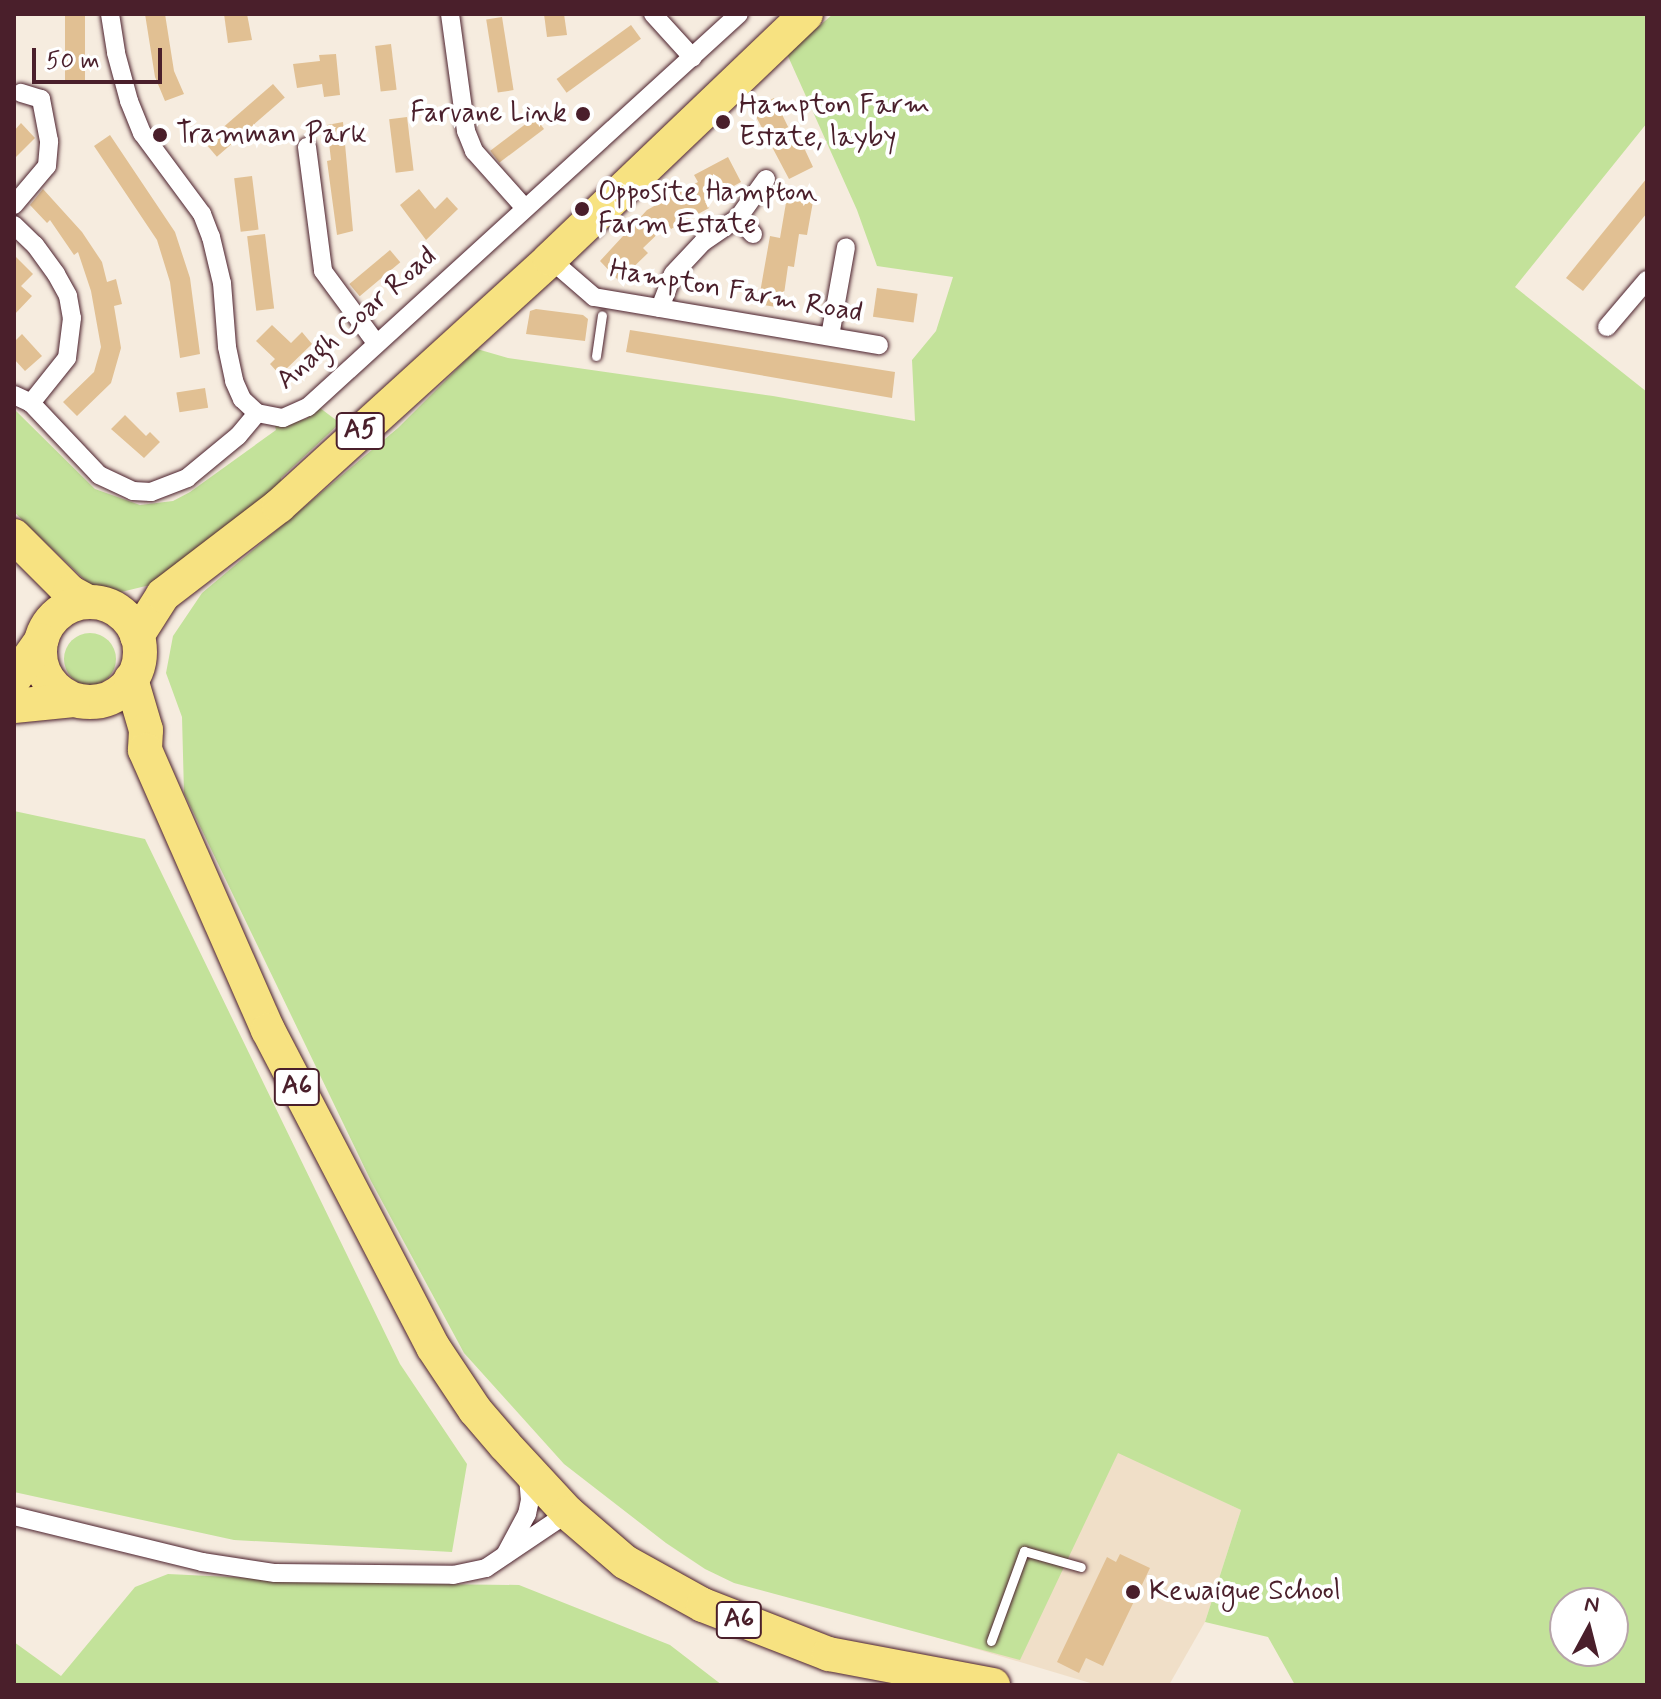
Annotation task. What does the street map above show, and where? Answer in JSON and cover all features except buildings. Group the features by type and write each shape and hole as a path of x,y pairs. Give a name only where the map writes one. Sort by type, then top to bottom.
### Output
{"highway":[{"name":"A5","path":"137,636 163,595 279,506 550,259 806,14"},
{"path":"14,706 110,697 131,679 139,659 137,636 127,618 70,592 23,545"},
{"path":"23,545 48,603 40,655 49,680 57,690 81,701"},
{"name":"A5","path":"98,604 163,595"},
{"path":"14,679 63,609 98,604"},
{"name":"A6","path":"131,679 146,730 145,750 268,1030 433,1347 475,1410 568,1513 625,1562 703,1605 829,1654 993,1685"},
{"name":"A6","path":"81,701 145,750"}],"street":[{"name":"Anagh Coar Road","path":"110,14 125,89 142,133 202,214 211,237 222,283 227,347 234,381 242,399 257,413 283,418 308,407 739,14"},
{"path":"450,14 466,131 474,151 524,207"},
{"path":"653,14 693,58"},
{"path":"14,205 47,166 49,141 41,99 21,93"},
{"path":"302,158 323,271 376,343"},
{"path":"660,308 673,274 703,242 738,218 766,179"},
{"path":"738,218 753,234"},
{"path":"15,228 35,245 56,274 68,296 72,318 67,358 22,399 99,475 116,486 151,492 187,478 238,436 257,413"},
{"path":"830,336 846,247"},
{"name":"Hampton Farm Road","path":"550,259 604,307 660,308 879,345"},
{"path":"1607,327 1647,280"},
{"path":"504,1558 527,1514 530,1500 527,1469"},
{"path":"14,1516 202,1562 275,1573 453,1575 486,1568 568,1513"}],"lane":[{"path":"596,356 604,307"},
{"path":"991,1641 1024,1551 1081,1567"}],"shaded area":[{"name":"Kewaigue School","path":"1118,1452 1241,1510 1205,1622 1169,1685 1097,1685 936,1637 965,1569"}],"green space":[{"path":"833,14 1647,14 1647,123 1515,287 1647,392 1647,1685 1295,1685 1268,1637 1205,1622 1241,1510 1118,1453 1020,1660 734,1583 705,1569 666,1543 564,1464 464,1353 371,1181 184,793 182,717 166,673 173,636 202,593 398,428 477,349 508,358 773,396 915,421 912,360 936,331 953,277 877,266 857,210 787,54"},
{"path":"320,408 340,423 281,478 281,485 150,585 117,593 91,586 14,512 14,409 95,489 140,505 173,501 190,492 276,430 275,426 306,419"},
{"path":"90,633 108,641 116,659 108,677 90,685 72,677 64,659 72,641"},
{"path":"14,811 145,839 400,1364 467,1464 452,1552 234,1540 14,1492"},
{"path":"168,1574 353,1583 519,1585 670,1645 722,1685 14,1685 14,1642 61,1676 135,1587"}],"place":[{"name":"Farvane Link","path":"583,114"},
{"name":"Hampton Farm Estate, layby","path":"723,122"},
{"name":"Tramman Park","path":"160,135"},
{"name":"Opposite Hampton Farm Estate","path":"582,209"},
{"name":"Kewaigue School","path":"1133,1592"}]}
